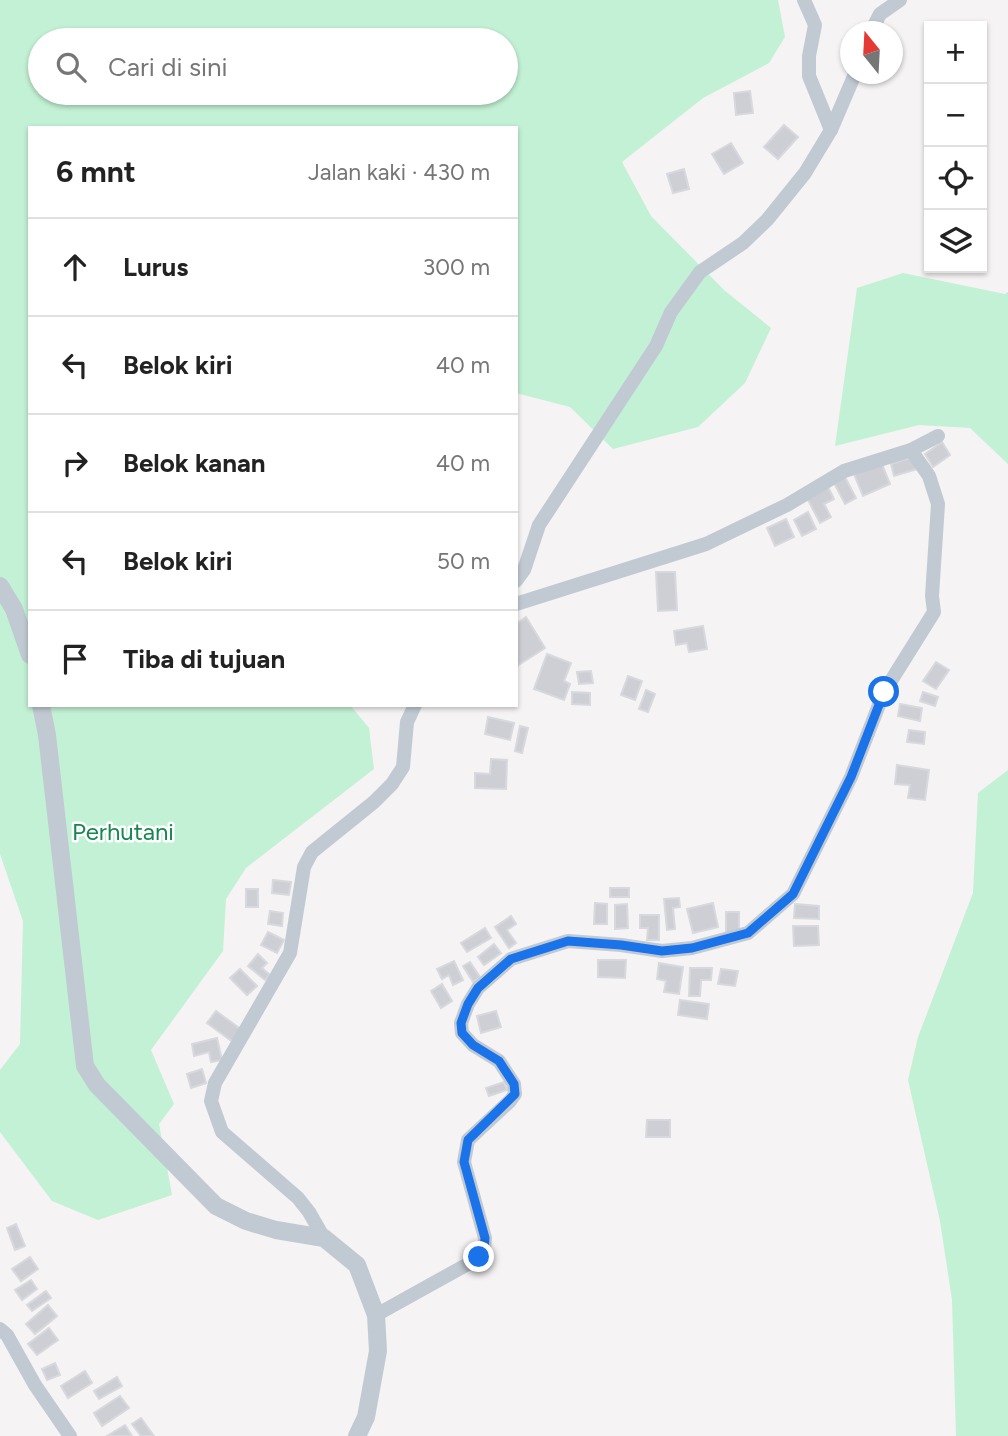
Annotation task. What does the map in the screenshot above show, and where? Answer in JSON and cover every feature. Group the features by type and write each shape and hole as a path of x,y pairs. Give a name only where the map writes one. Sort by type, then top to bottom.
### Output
{"street":[{"path":"804,0 816,25 809,56 809,76 831,130"},
{"path":"876,21 880,14 900,0"},
{"path":"518,578 540,525 650,355 671,312 700,272 743,243 767,220 805,173 831,130 851,84"},
{"path":"518,603 706,544 788,505 844,471 911,450 938,436"},
{"path":"376,1315 468,1264 484,1251 485,1238 464,1162 464,1150 468,1140 515,1094 514,1084 499,1061 473,1045 462,1033 461,1023 478,988 511,959 568,941 662,951 692,948 748,933 793,894 851,777 884,692 933,612 938,504 929,476 911,450"},
{"path":"0,586 14,610 28,649"},
{"path":"41,707 47,735 85,1066 97,1085 216,1206 246,1221 276,1230 324,1238"},
{"path":"357,1436 366,1417 378,1351 376,1315 357,1265 324,1238 298,1198 222,1132 211,1101 215,1083 290,953 304,867 312,852 392,784 403,767 407,722 414,707"},
{"path":"0,1329 7,1335 35,1385 70,1436"}],"green space":[{"name":"Perhutani","path":"0,0 778,0 785,37 769,63 703,98 622,162 651,216 724,290 771,328 745,383 698,427 613,449 570,407 518,394 518,126 28,126 28,707 352,707 369,728 374,769 246,868 226,899 223,951 151,1050 174,1104 159,1124 172,1195 98,1220 52,1201 0,1132 0,1070 20,1044 23,921 0,854"},
{"path":"903,273 1005,294 1008,292 1008,464 970,428 919,425 835,446 857,288"},
{"path":"1008,770 1008,1436 956,1436 952,1300 940,1221 908,1080 918,1037 973,893 978,793"}],"building":[{"path":"750,91 753,113 736,115 734,93"},
{"path":"784,125 798,137 778,159 764,147"},
{"path":"731,143 743,163 724,174 712,154"},
{"path":"684,169 689,189 673,193 667,174"},
{"path":"942,442 950,455 933,467 925,454"},
{"path":"913,457 917,469 894,476 891,464"},
{"path":"881,462 890,484 863,496 854,474"},
{"path":"845,477 856,498 845,504 834,483"},
{"path":"828,487 834,499 824,504 831,517 820,523 807,498"},
{"path":"808,512 816,529 802,536 794,520"},
{"path":"786,519 794,537 775,546 767,528"},
{"path":"656,572 675,572 677,610 658,611"},
{"path":"526,617 545,648 518,665 518,623"},
{"path":"703,626 707,649 689,652 687,643 676,645 674,631"},
{"path":"547,654 571,663 564,681 570,684 564,700 534,689"},
{"path":"936,662 949,670 936,689 923,681"},
{"path":"591,671 593,683 579,684 577,672"},
{"path":"628,676 642,681 635,700 621,695"},
{"path":"646,690 655,694 648,712 639,709"},
{"path":"572,692 590,693 590,705 572,704"},
{"path":"923,692 938,697 935,706 920,701"},
{"path":"900,704 922,708 920,721 898,716"},
{"path":"488,717 514,723 510,740 485,734"},
{"path":"520,726 528,728 522,753 515,751"},
{"path":"909,730 925,732 924,744 907,742"},
{"path":"491,759 507,760 506,789 475,788 475,773 490,774"},
{"path":"897,765 929,770 925,800 908,798 910,785 895,784"},
{"path":"273,880 291,882 289,895 272,893"},
{"path":"610,888 629,888 629,897 610,897"},
{"path":"246,889 258,889 258,907 246,907"},
{"path":"679,898 680,907 673,908 675,929 667,930 664,899"},
{"path":"595,903 607,904 607,924 594,924"},
{"path":"713,903 718,927 693,933 687,909"},
{"path":"627,904 628,928 615,929 615,905"},
{"path":"795,904 819,906 819,919 794,918"},
{"path":"270,911 283,913 282,926 268,924"},
{"path":"726,912 739,912 739,933 726,933"},
{"path":"640,915 659,915 659,940 647,940 648,928 640,928"},
{"path":"511,916 516,924 507,930 516,943 509,948 495,927"},
{"path":"793,926 818,926 819,945 794,946"},
{"path":"485,928 491,938 467,952 461,943"},
{"path":"268,932 284,940 277,953 261,945"},
{"path":"494,944 501,953 484,965 478,957"},
{"path":"258,954 267,963 262,968 270,975 265,980 248,966"},
{"path":"598,960 626,960 625,978 598,977"},
{"path":"454,961 463,980 453,985 449,975 442,979 437,969"},
{"path":"470,962 480,977 473,982 463,966"},
{"path":"659,963 683,967 679,994 664,992 666,981 657,979"},
{"path":"690,968 712,968 711,980 701,980 700,996 689,996"},
{"path":"240,969 257,986 247,995 230,978"},
{"path":"721,969 738,971 735,986 718,984"},
{"path":"442,984 452,1001 441,1008 431,991"},
{"path":"680,1000 709,1004 707,1019 678,1015"},
{"path":"216,1011 242,1030 233,1042 207,1023"},
{"path":"496,1011 501,1027 481,1033 477,1016"},
{"path":"217,1038 222,1060 211,1062 209,1052 194,1056 192,1044"},
{"path":"202,1069 206,1083 191,1088 187,1074"},
{"path":"504,1082 507,1090 489,1096 486,1088"},
{"path":"647,1120 670,1120 670,1137 646,1137"},
{"path":"16,1224 25,1246 15,1250 7,1228"},
{"path":"30,1257 38,1269 21,1281 12,1269"},
{"path":"31,1280 37,1289 22,1300 15,1290"},
{"path":"46,1291 51,1298 32,1311 27,1305"},
{"path":"48,1305 57,1316 35,1334 26,1324"},
{"path":"49,1328 58,1340 37,1355 28,1344"},
{"path":"55,1363 60,1375 47,1380 42,1369"},
{"path":"85,1371 92,1383 68,1398 61,1386"},
{"path":"117,1377 122,1386 99,1399 94,1391"},
{"path":"120,1396 129,1408 102,1426 94,1413"},
{"path":"141,1418 154,1436 141,1436 132,1424"},
{"path":"125,1425 132,1436 107,1436"}],"route":[{"path":"479,1257 484,1251 485,1238 464,1162 464,1150 468,1140 515,1094 514,1084 499,1061 473,1045 462,1033 461,1023 478,988 511,959 568,941 662,951 692,948 748,933 793,894 851,777 884,692"}]}
